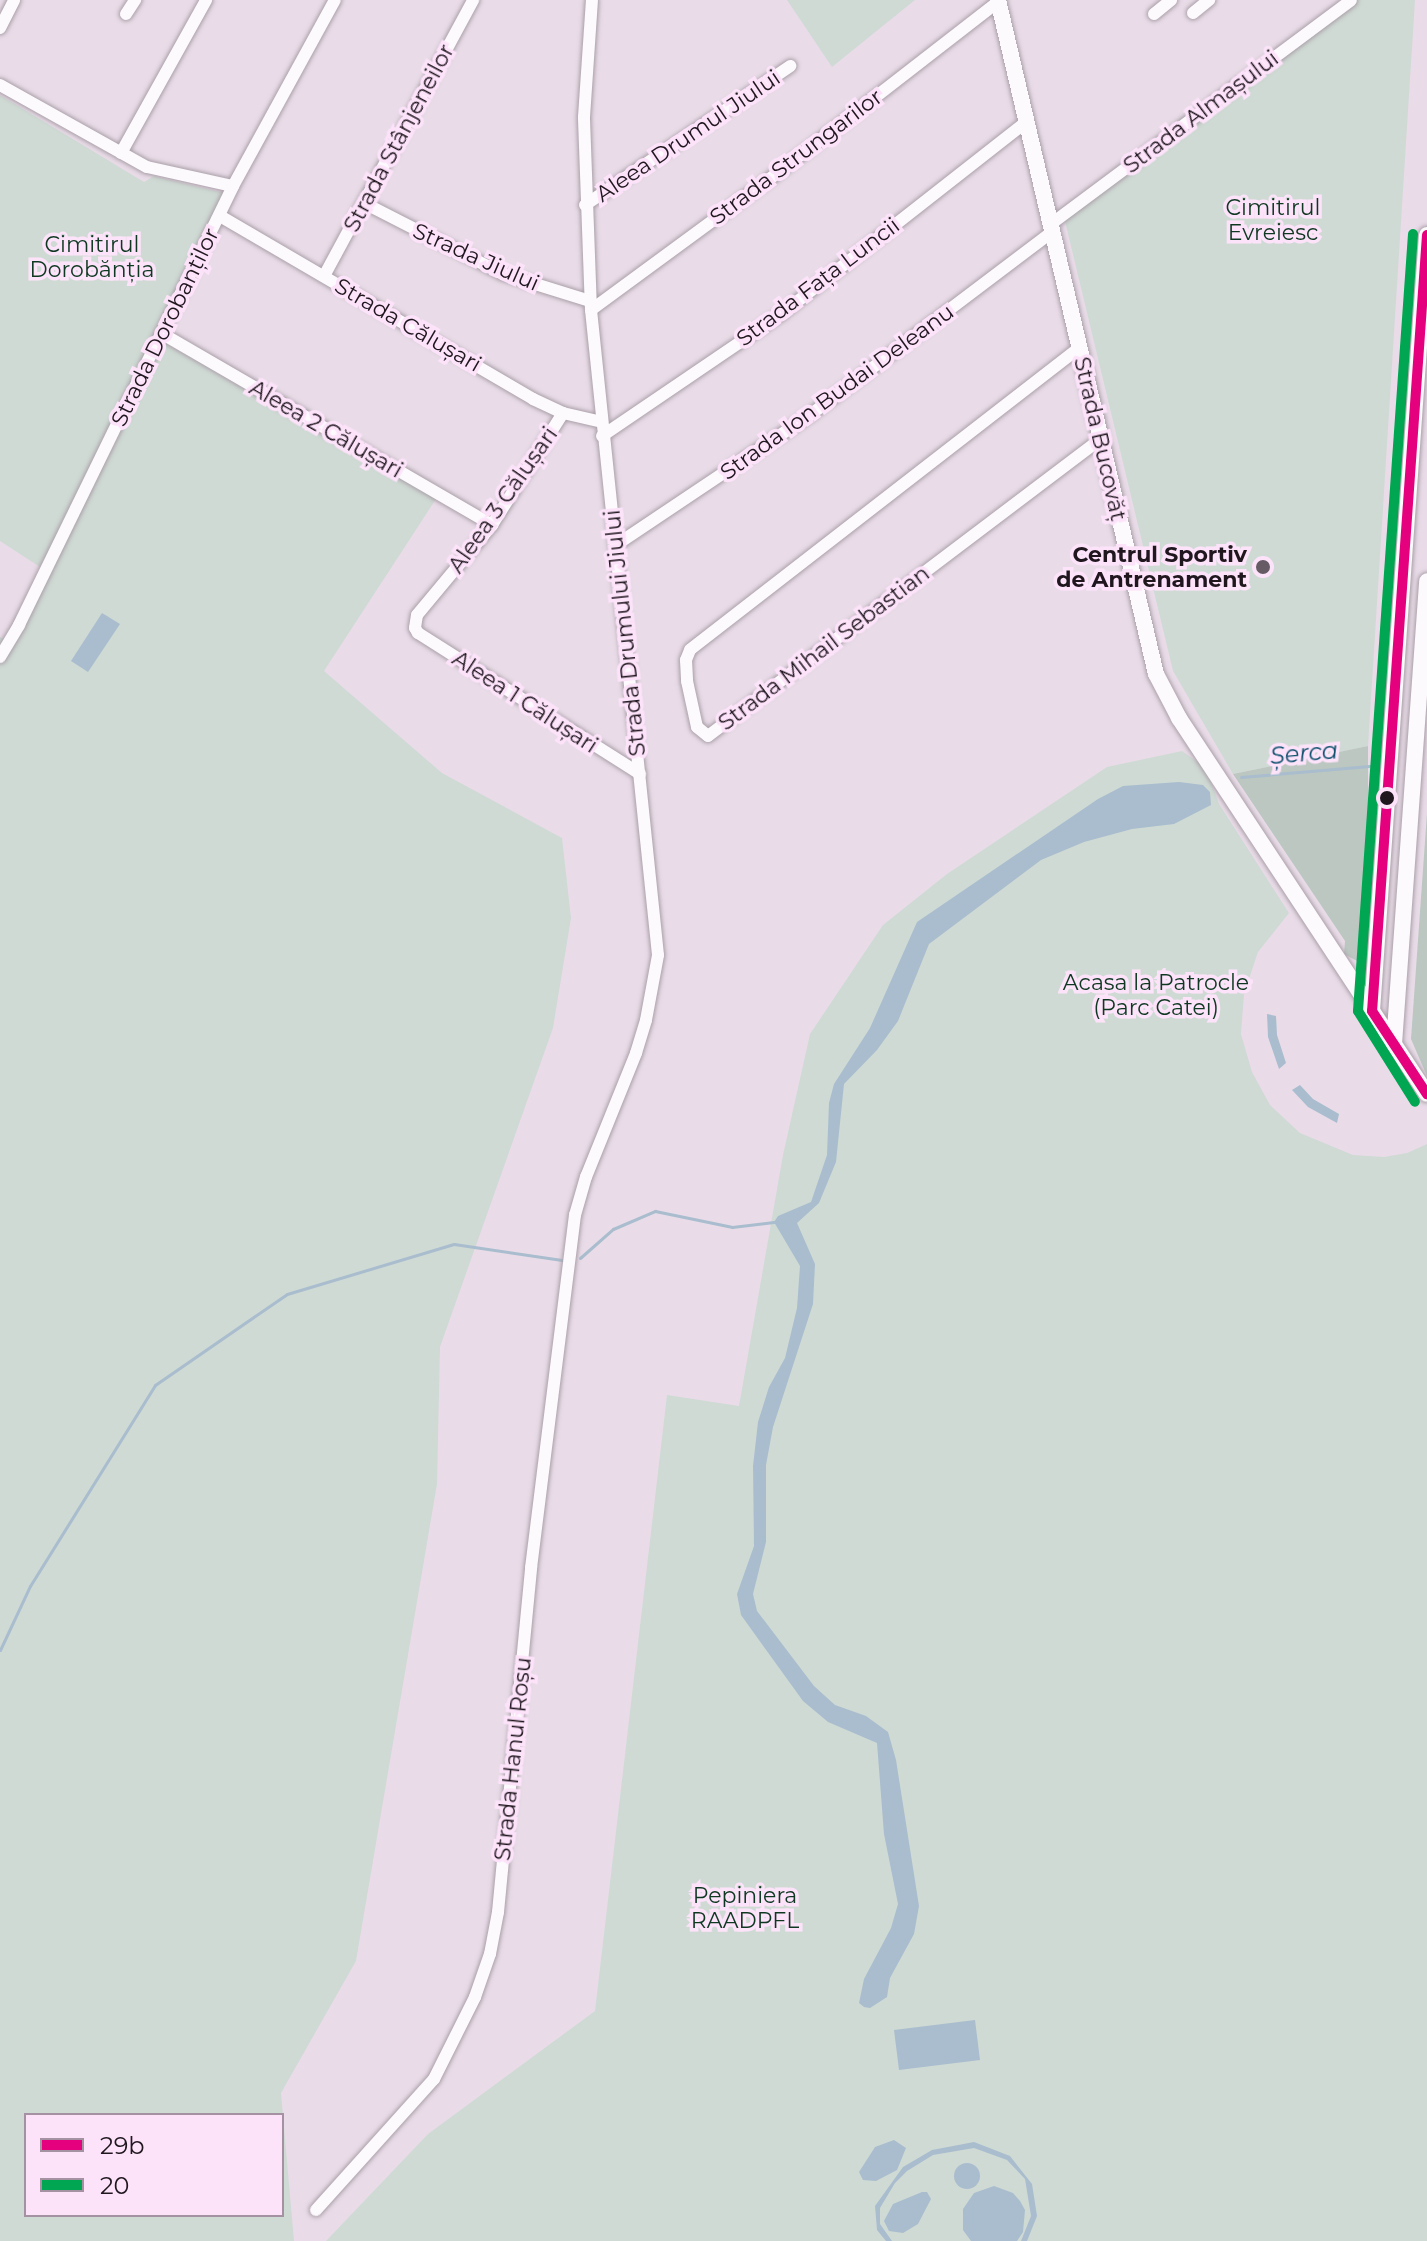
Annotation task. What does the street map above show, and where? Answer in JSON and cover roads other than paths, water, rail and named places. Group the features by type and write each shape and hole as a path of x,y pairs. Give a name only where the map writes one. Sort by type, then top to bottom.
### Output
{"main road":[{"name":"Strada Bucovăț","path":"998,0 1148,648 1166,696 1427,1094"},
{"path":"1372,1011 1427,235"},
{"path":"1394,1044 1422,713 1427,581"}],"street":[{"path":"0,28 14,0"},
{"path":"126,14 135,0"},
{"path":"121,153 206,0"},
{"name":"Strada Dorobanților","path":"0,657 19,625 233,186 335,0"},
{"name":"Strada Stânjeneilor","path":"324,276 366,204 473,0"},
{"name":"Strada Drumului Jiului","path":"572,1253 579,1202 636,1053 646,1020 658,955 602,436 591,306 584,117 592,0"},
{"name":"Strada Strungarilor","path":"591,306 780,171 998,0"},
{"path":"1154,14 1171,0"},
{"path":"1193,13 1209,0"},
{"name":"Strada Almașului","path":"1052,228 1351,0"},
{"name":"Aleea Drumul Jiului","path":"585,205 790,66"},
{"path":"0,85 147,167 233,186"},
{"name":"Strada Fața Luncii","path":"602,436 780,315 1027,121"},
{"name":"Strada Jiului","path":"366,204 503,274 591,306"},
{"name":"Strada Călușari","path":"220,216 533,399 563,413 601,422"},
{"name":"Strada Ion Budai Deleanu","path":"616,545 810,415 1052,228"},
{"name":"Aleea 2 Călușari","path":"161,333 492,525"},
{"name":"Strada Mihail Sebastian","path":"1079,348 690,650 686,660 687,681 697,727 708,736 1100,440"},
{"name":"Aleea 3 Călușari","path":"414,625 417,615 492,525 563,413"},
{"name":"Aleea 1 Călușari","path":"414,625 418,633 640,774"},
{"name":"Strada Hanul Roșu","path":"316,2210 434,2079 475,1997 490,1954 498,1912 531,1568 572,1253"}],"water":[{"path":"102,613 120,624 88,672 71,661"},
{"path":"1179,782 1203,785 1210,792 1211,805 1174,824 1132,829 1084,842 1041,860 929,944 898,1021 877,1050 844,1084 836,1162 819,1203 797,1223 815,1264 813,1304 773,1427 766,1465 766,1542 753,1594 757,1611 814,1686 835,1705 866,1716 888,1732 896,1760 919,1906 914,1934 890,1978 887,1997 870,2008 864,2007 859,2003 864,1979 891,1928 898,1904 884,1834 877,1743 828,1722 803,1701 741,1615 737,1594 754,1546 753,1466 758,1422 769,1387 785,1358 797,1308 800,1266 774,1222 778,1216 811,1202 827,1155 829,1103 834,1084 870,1028 917,922 1098,799 1123,786"},
{"path":"1267,1014 1276,1016 1277,1035 1286,1063 1279,1069 1268,1037"},
{"path":"1300,1085 1313,1099 1339,1114 1337,1123 1308,1107 1292,1090"},
{"path":"975,2020 980,2060 899,2070 894,2030"},
{"path":"894,2140 906,2148 897,2170 876,2181 863,2180 859,2172 875,2147"},
{"path":"974,2142 1010,2156 1032,2184 1037,2216 1027,2241 1021,2241 1031,2216 1025,2179 1007,2160 974,2148 933,2155 907,2171 895,2183 880,2208 880,2224 892,2241 886,2241 877,2230 875,2206 903,2167 932,2150"},
{"path":"967,2163 976,2167 980,2176 976,2185 967,2189 958,2185 954,2176 958,2167"},
{"path":"994,2186 1013,2193 1020,2201 1025,2210 1023,2232 1017,2241 971,2241 963,2230 963,2209 974,2193"},
{"path":"927,2192 931,2199 918,2224 903,2233 889,2231 884,2221 893,2204"}],"waterway":[{"name":"Șerca","path":"1241,777 1370,766"},
{"path":"580,1258 613,1229 655,1211 732,1227 774,1222"},
{"path":"0,1650 30,1586 155,1385 287,1294 454,1244 562,1260"}],"place":[{"name":"Centrul Sportiv de Antrenament","path":"1263,567"}],"park label":[{"name":"Cimitirul Evreiesc","path":"1273,220"},
{"name":"Cimitirul Dorobănția","path":"92,256"},
{"name":"Acasa la Patrocle (Parc Catei)","path":"1156,994"},
{"name":"Pepiniera RAADPFL","path":"745,1908"}]}
